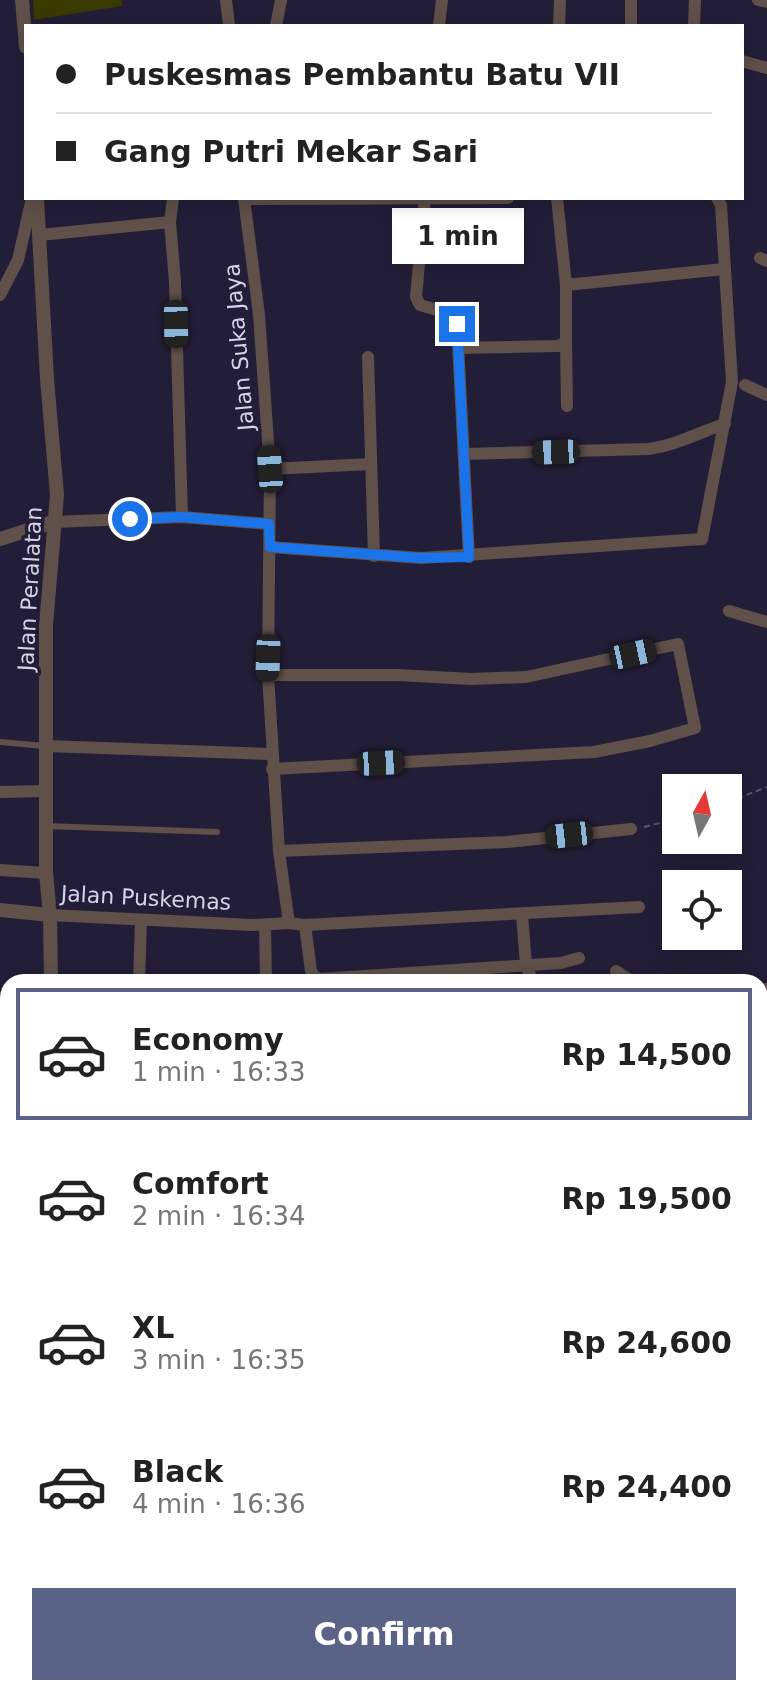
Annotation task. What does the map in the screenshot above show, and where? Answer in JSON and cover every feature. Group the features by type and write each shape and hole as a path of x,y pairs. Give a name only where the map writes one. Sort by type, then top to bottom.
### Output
{"street":[{"path":"22,0 24,24"},
{"path":"226,0 229,24"},
{"path":"276,24 281,0"},
{"path":"439,24 442,0"},
{"path":"559,24 560,0"},
{"path":"631,0 631,24"},
{"path":"694,24 695,0"},
{"path":"758,0 767,2"},
{"path":"744,62 767,68"},
{"path":"0,295 18,260 34,200"},
{"name":"Jalan Peralatan","path":"35,200 57,495 46,625 45,826 51,974"},
{"path":"173,200 170,222 175,282 182,517"},
{"name":"Jalan Suka Jaya","path":"244,200 259,315 270,469 268,675 271,754 289,923"},
{"path":"425,200 416,297 420,305 456,318 469,557"},
{"path":"557,200 566,285 567,406"},
{"path":"270,547 374,556 469,557 702,539 732,382 721,205 718,200"},
{"path":"40,235 170,222"},
{"path":"566,285 724,269"},
{"path":"459,348 558,346 566,342"},
{"path":"368,357 374,556"},
{"path":"745,385 767,395"},
{"path":"464,454 648,449 671,445 725,424"},
{"path":"270,469 371,464"},
{"path":"0,539 53,522 182,517 269,524"},
{"path":"729,611 767,622"},
{"path":"268,675 398,675 471,679 526,677 678,644 695,728 594,752 272,769"},
{"path":"45,746 271,754"},
{"path":"0,792 45,791"},
{"path":"279,851 507,842 631,829"},
{"path":"0,870 46,873"},
{"name":"Jalan Puskemas","path":"0,910 141,920 305,925 639,907"},
{"path":"522,914 526,965 530,974"},
{"path":"139,974 141,920"},
{"path":"265,925 266,974"},
{"path":"305,925 313,974"},
{"path":"394,974 561,963 579,958"},
{"path":"616,971 621,974"}],"lane":[{"path":"0,742 45,746"},
{"path":"45,826 217,832"}],"path":[{"path":"742,797 767,787"},
{"path":"631,829 662,822"}],"shaded area":[{"path":"33,0 122,0 122,6 34,20"}],"route":[{"path":"130,519 182,517 269,524 270,547 421,558 469,557 457,324"}]}
